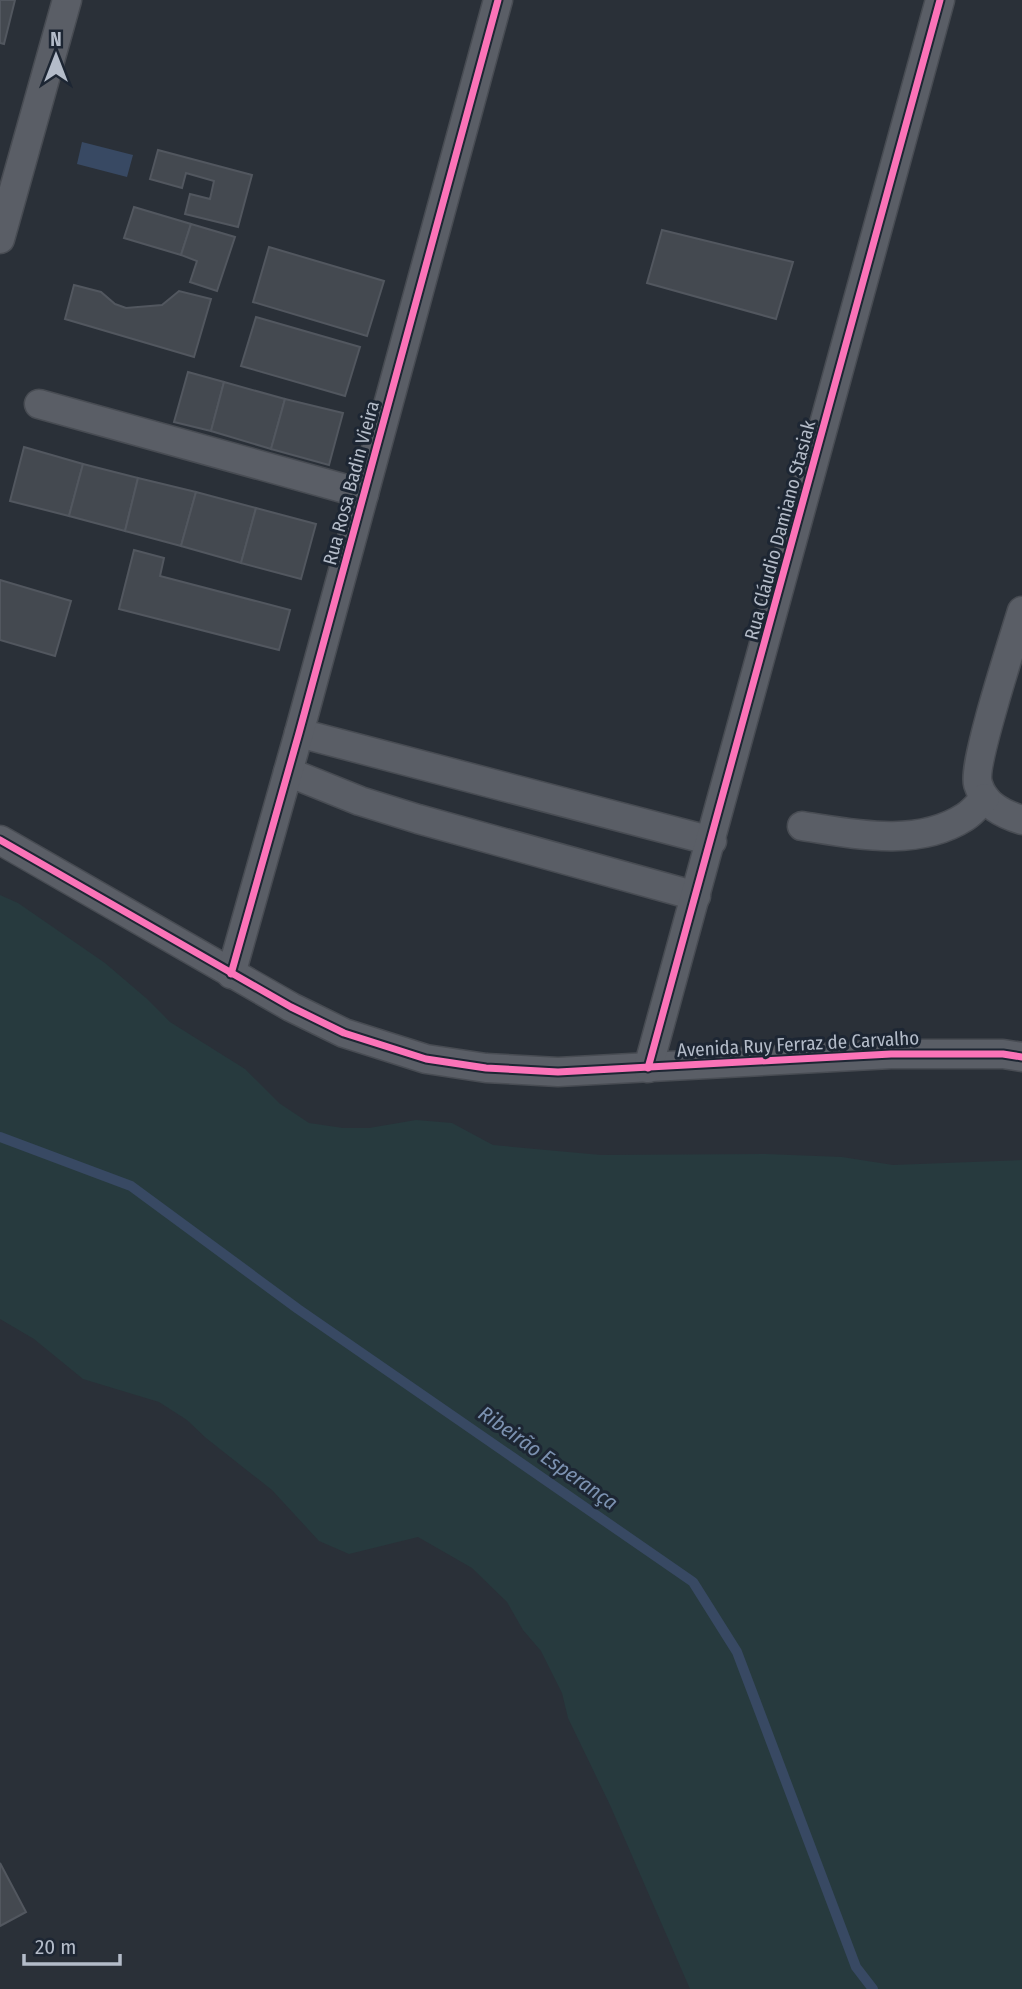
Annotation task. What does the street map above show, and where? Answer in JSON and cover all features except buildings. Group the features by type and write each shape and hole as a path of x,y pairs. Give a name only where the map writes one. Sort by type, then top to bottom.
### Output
{"street":[{"path":"0,239 68,0"},
{"name":"Rua Rosa Badin Vieira","path":"231,974 498,0"},
{"name":"Rua Cláudio Damiano Stasiak","path":"649,1068 940,0"},
{"path":"39,404 364,494"},
{"path":"1022,611 978,767 977,783 985,798 1000,812 1022,820"},
{"path":"299,733 712,841"},
{"path":"288,772 406,816 696,896"},
{"path":"802,826 876,837 921,833 967,816 985,798"},
{"name":"Avenida Ruy Ferraz de Carvalho","path":"0,840 291,1007 344,1033 426,1059 486,1069 558,1072 891,1054 1003,1054 1022,1057"}],"green space":[{"path":"0,895 18,903 105,963 170,1022 245,1069 279,1103 309,1123 343,1128 369,1128 416,1120 452,1123 493,1145 601,1155 766,1154 842,1157 893,1165 1022,1160 1022,1989 690,1989 610,1805 568,1718 562,1693 541,1651 523,1630 507,1602 472,1568 418,1537 349,1554 319,1541 272,1490 187,1420 159,1402 83,1379 34,1339 0,1319"}],"water":[{"path":"82,142 133,155 127,177 77,164"}],"waterway":[{"name":"Ribeirão Esperança","path":"0,1137 131,1186 298,1309 693,1582 737,1652 856,1967 873,1989"}],"cycle path":[{"path":"231,974 498,0"},
{"path":"648,1068 940,0"},
{"path":"0,840 291,1007 344,1033 426,1059 486,1068 558,1072 891,1054 1003,1054 1022,1057"}]}
